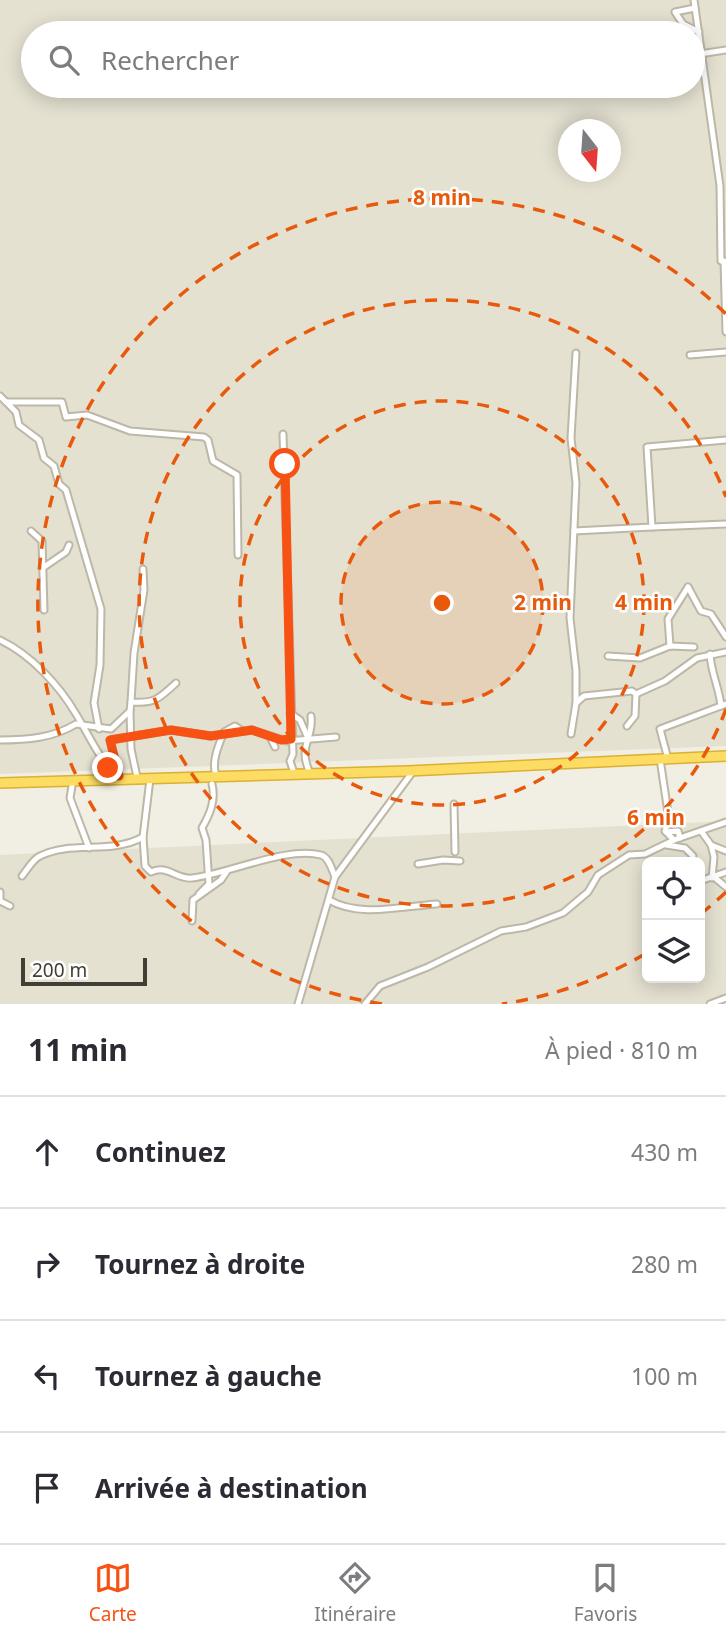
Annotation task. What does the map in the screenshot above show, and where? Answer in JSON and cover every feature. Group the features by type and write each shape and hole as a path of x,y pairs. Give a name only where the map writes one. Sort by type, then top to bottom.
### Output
{"highway":[{"path":"0,783 151,776 414,770 726,756"}],"street":[{"path":"694,0 697,21"},
{"path":"680,21 676,12 695,8"},
{"path":"705,53 726,50"},
{"path":"705,76 709,121 720,186 726,332"},
{"path":"690,355 726,352"},
{"path":"571,734 576,703 576,671 570,618 576,476 571,438 576,353"},
{"path":"2,399 62,402 66,417 87,415 130,431 204,437 208,440 213,461 237,475 238,555"},
{"path":"2,399 16,412 19,425 39,439 44,458 54,466 59,484 66,489 67,501 74,512 78,534 89,561 89,576 102,610 100,665 94,703 99,729"},
{"path":"283,434 292,681 290,713 293,754 290,761 294,773"},
{"path":"652,527 647,447 726,440"},
{"path":"575,531 726,524"},
{"path":"31,531 41,540 44,610"},
{"path":"44,567 66,552 69,545"},
{"path":"137,777 131,749 133,737 130,730 130,711 134,653 145,583 143,569"},
{"path":"670,646 668,619 688,587 701,611 711,614 726,637"},
{"path":"0,640 27,660 34,662 75,712 108,768 121,777"},
{"path":"608,656 640,658 670,646 694,647"},
{"path":"636,694 710,654 726,652"},
{"path":"666,832 669,819 660,729 724,705 710,668 710,654"},
{"path":"131,702 150,704 159,701 176,683"},
{"path":"576,703 584,696 632,691 636,694"},
{"path":"627,726 635,716 636,694"},
{"path":"0,740 18,742 58,735 76,724 99,729 118,725 130,711"},
{"path":"290,713 301,724 307,736"},
{"path":"310,773 304,761 307,736 312,727 311,716"},
{"path":"121,777 110,740 121,736 133,737 171,730 222,736 241,730 291,739 307,736 336,737"},
{"path":"216,775 216,752 222,736"},
{"path":"270,737 275,747"},
{"path":"298,1004 335,877 414,770"},
{"path":"151,776 146,790 143,837 145,866 151,872 169,870 189,879 302,853 321,855 328,861 335,877"},
{"path":"73,780 70,799 89,848"},
{"path":"192,921 193,900 207,888 209,874 202,828 211,813 214,793 212,784"},
{"path":"454,804 455,852"},
{"path":"365,1004 380,986 475,946 501,931 526,927 563,913 588,892 598,875 629,855 645,854 677,839 726,822"},
{"path":"666,832 678,831 677,839"},
{"path":"701,831 711,845 715,857 713,877"},
{"path":"666,832 677,839"},
{"path":"685,848 687,838 694,837 694,833"},
{"path":"22,876 37,856 57,850 118,846 143,837"},
{"path":"666,845 685,848 693,856"},
{"path":"711,845 726,851"},
{"path":"418,864 443,860 460,861"},
{"path":"199,894 221,880 227,871"},
{"path":"705,879 726,872"},
{"path":"713,877 726,887"},
{"path":"0,892 0,901 10,906"},
{"path":"329,900 340,907 364,910 437,904"},
{"path":"710,1004 726,998"}],"shaded area":[{"path":"0,0 726,0 726,746 0,774"},
{"path":"726,821 726,1004 0,1004 0,855"}],"route":[{"path":"108,768 119,776 110,740 121,736 133,737 171,730 222,736 241,730 252,730 281,740 291,739 292,681 285,464"}]}
